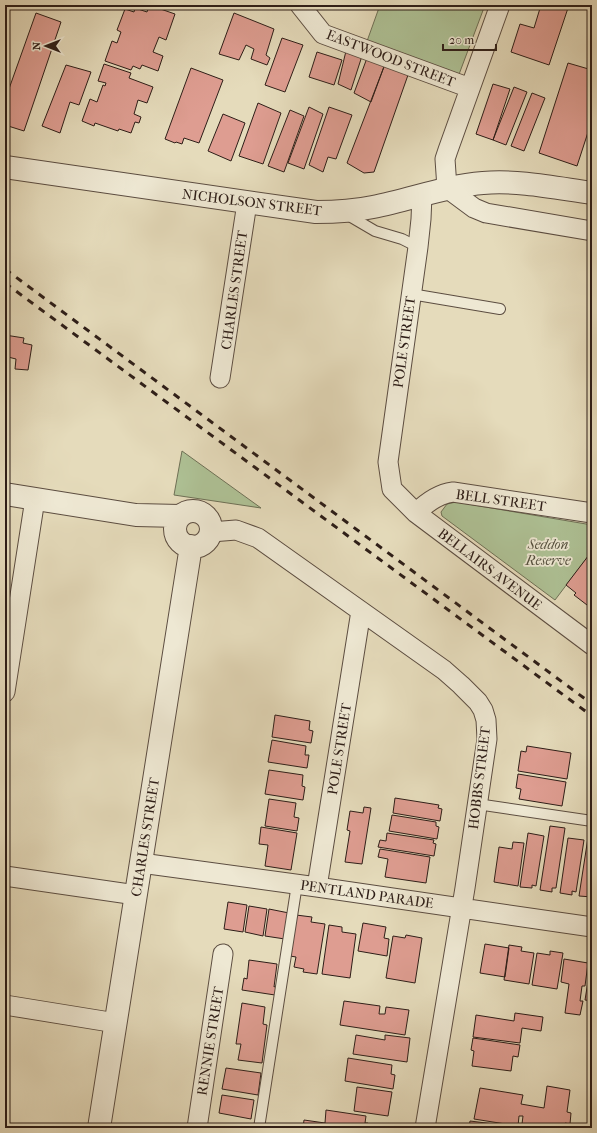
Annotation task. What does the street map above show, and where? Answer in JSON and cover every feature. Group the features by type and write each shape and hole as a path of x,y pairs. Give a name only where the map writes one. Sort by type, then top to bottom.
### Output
{"street":[{"name":"EASTWOOD STREET","path":"300,5 323,34 470,88"},
{"path":"500,5 446,156 447,188 474,208 486,213 592,231"},
{"name":"NICHOLSON STREET","path":"5,167 316,212 343,212 374,207 447,188 484,183 511,183 592,193"},
{"name":"POLE STREET","path":"392,489 388,462 418,247 422,194"},
{"name":"CHARLES STREET","path":"220,378 247,202"},
{"name":"BELLAIRS AVENUE","path":"392,489 416,513 592,645"},
{"name":"BELL STREET","path":"416,513 433,498 444,493 454,492 592,513"},
{"path":"5,494 136,514 178,523"},
{"path":"5,692 35,499"},
{"path":"186,512 198,512 204,514 209,520 211,532 204,543 198,546 185,545 176,535 178,523 186,512"},
{"name":"HOBBS STREET","path":"211,532 236,530 258,538 444,670 472,695 483,710 487,730 478,804 425,1128"},
{"name":"CHARLES STREET","path":"99,1128 191,546"},
{"name":"POLE STREET","path":"317,887 361,611"},
{"name":"PENTLAND PARADE","path":"141,863 592,927"},
{"path":"5,876 136,895"},
{"name":"RENNIE STREET","path":"197,1128 223,954"},
{"path":"5,1005 116,1023"}],"lane":[{"path":"343,212 374,230 402,238 418,247"},
{"path":"411,294 500,309"},
{"path":"478,804 592,821"},
{"path":"259,1128 297,884"}],"green space":[{"path":"380,5 485,5 458,77 366,44"},
{"path":"182,451 261,508 174,495"},
{"name":"Seddon Reserve","path":"456,502 592,525 592,551 555,600 442,516 441,512 447,504"}],"building":[{"path":"149,5 175,14 166,40 159,37 153,52 163,56 158,71 142,65 140,69 133,66 131,70 105,61 112,41 117,43 121,32 117,30 125,9 134,12 135,8 147,12"},
{"path":"541,5 569,5 549,65 511,52 520,24 534,28"},
{"path":"36,13 61,22 24,131 5,125 5,100"},
{"path":"234,13 274,29 266,55 270,58 267,65 251,59 254,49 246,45 239,60 219,54"},
{"path":"282,38 303,45 285,92 265,85"},
{"path":"346,51 362,56 351,90 338,84"},
{"path":"317,52 342,60 334,85 309,77"},
{"path":"367,58 385,64 371,102 354,93"},
{"path":"568,63 592,70 592,120 577,166 539,153"},
{"path":"104,64 131,73 129,78 153,87 147,103 138,100 134,114 141,117 139,123 135,122 131,133 119,129 118,131 95,123 94,126 82,121 90,99 97,102 103,85 105,86 106,83 98,81"},
{"path":"385,64 408,75 374,172 364,173 347,163"},
{"path":"66,65 91,72 79,105 70,102 60,133 42,126"},
{"path":"191,68 223,80 199,143 184,138 182,144 175,143 165,139"},
{"path":"493,84 510,89 493,140 476,134"},
{"path":"514,87 527,92 506,145 493,140"},
{"path":"532,93 545,98 524,151 511,146"},
{"path":"258,103 281,113 263,164 239,156"},
{"path":"309,107 323,114 304,169 288,163"},
{"path":"329,107 352,115 336,159 328,157 323,172 309,165"},
{"path":"290,110 304,116 284,172 268,166"},
{"path":"223,114 245,123 231,161 208,151"},
{"path":"5,335 24,338 23,343 32,345 28,370 15,369 16,359 8,357 5,379"},
{"path":"592,551 592,603 590,602 587,605 574,595 576,593 566,585"},
{"path":"275,715 310,721 309,730 313,731 311,743 272,737"},
{"path":"272,740 306,746 305,755 309,755 307,768 268,762"},
{"path":"527,746 571,753 567,779 518,771 521,751 526,752"},
{"path":"269,770 303,775 302,786 305,787 303,800 265,794"},
{"path":"518,774 566,782 562,806 519,799 521,789 516,788"},
{"path":"395,798 439,805 438,808 442,809 440,821 393,813"},
{"path":"269,799 296,803 294,817 299,818 297,831 265,826"},
{"path":"364,807 371,808 362,864 345,862 350,831 347,830 350,811 363,813"},
{"path":"392,815 436,822 436,826 439,827 437,839 389,831"},
{"path":"550,826 565,828 556,888 552,888 552,892 540,890"},
{"path":"261,827 297,833 291,870 265,866 268,845 259,844"},
{"path":"589,831 592,832 592,897 579,896"},
{"path":"387,833 434,840 433,843 436,844 434,856 378,847 380,840 386,841"},
{"path":"528,833 544,836 536,886 532,885 532,888 520,887"},
{"path":"568,838 584,840 576,892 572,891 572,895 560,893"},
{"path":"513,842 524,843 518,886 494,882 499,847 512,849"},
{"path":"380,849 430,857 426,883 385,877 388,859 378,857"},
{"path":"228,902 247,905 243,932 224,929"},
{"path":"249,906 267,909 263,936 245,932"},
{"path":"269,909 289,913 285,939 265,936"},
{"path":"296,915 312,917 311,922 325,924 317,974 303,972 304,969 294,967 296,957 290,956"},
{"path":"363,923 386,927 384,938 389,939 387,956 358,951"},
{"path":"329,925 342,927 342,932 356,934 350,978 322,974"},
{"path":"406,935 422,938 415,983 386,978 393,936 405,938"},
{"path":"485,944 509,948 505,977 480,973"},
{"path":"509,945 522,947 521,951 534,953 529,984 504,980"},
{"path":"550,951 563,953 557,989 532,985 537,953 550,955"},
{"path":"564,959 588,963 585,986 582,986 580,1001 583,1001 580,1015 565,1013 569,984 561,982"},
{"path":"249,960 277,964 274,987 276,986 275,995 242,990 244,978 247,979"},
{"path":"592,963 592,1001 585,1000"},
{"path":"344,1001 380,1006 379,1014 385,1014 386,1007 409,1010 405,1035 340,1025"},
{"path":"242,1003 265,1007 263,1024 267,1025 262,1063 238,1060 241,1044 236,1044"},
{"path":"515,1013 543,1017 541,1031 522,1028 520,1043 473,1037 476,1015 514,1021"},
{"path":"356,1035 385,1040 385,1035 410,1038 407,1062 353,1054"},
{"path":"473,1038 520,1045 518,1057 513,1056 511,1071 472,1066 474,1051 471,1050"},
{"path":"348,1058 392,1065 391,1074 395,1075 393,1089 345,1081"},
{"path":"226,1068 261,1073 258,1095 222,1089"},
{"path":"547,1086 570,1090 567,1112 571,1113 570,1124 565,1123 564,1128 543,1128 522,1124 523,1116 519,1116 518,1126 474,1119 480,1088 523,1095 521,1104 544,1108"},
{"path":"357,1087 392,1092 388,1116 354,1111"},
{"path":"222,1095 254,1100 251,1119 219,1113"},
{"path":"326,1110 366,1116 365,1123 368,1123 367,1128 303,1128 304,1120 325,1123"},
{"path":"470,1121 510,1126 510,1128 469,1128"}],"railway":[{"path":"5,269 592,704"},
{"path":"5,283 592,716"}]}
